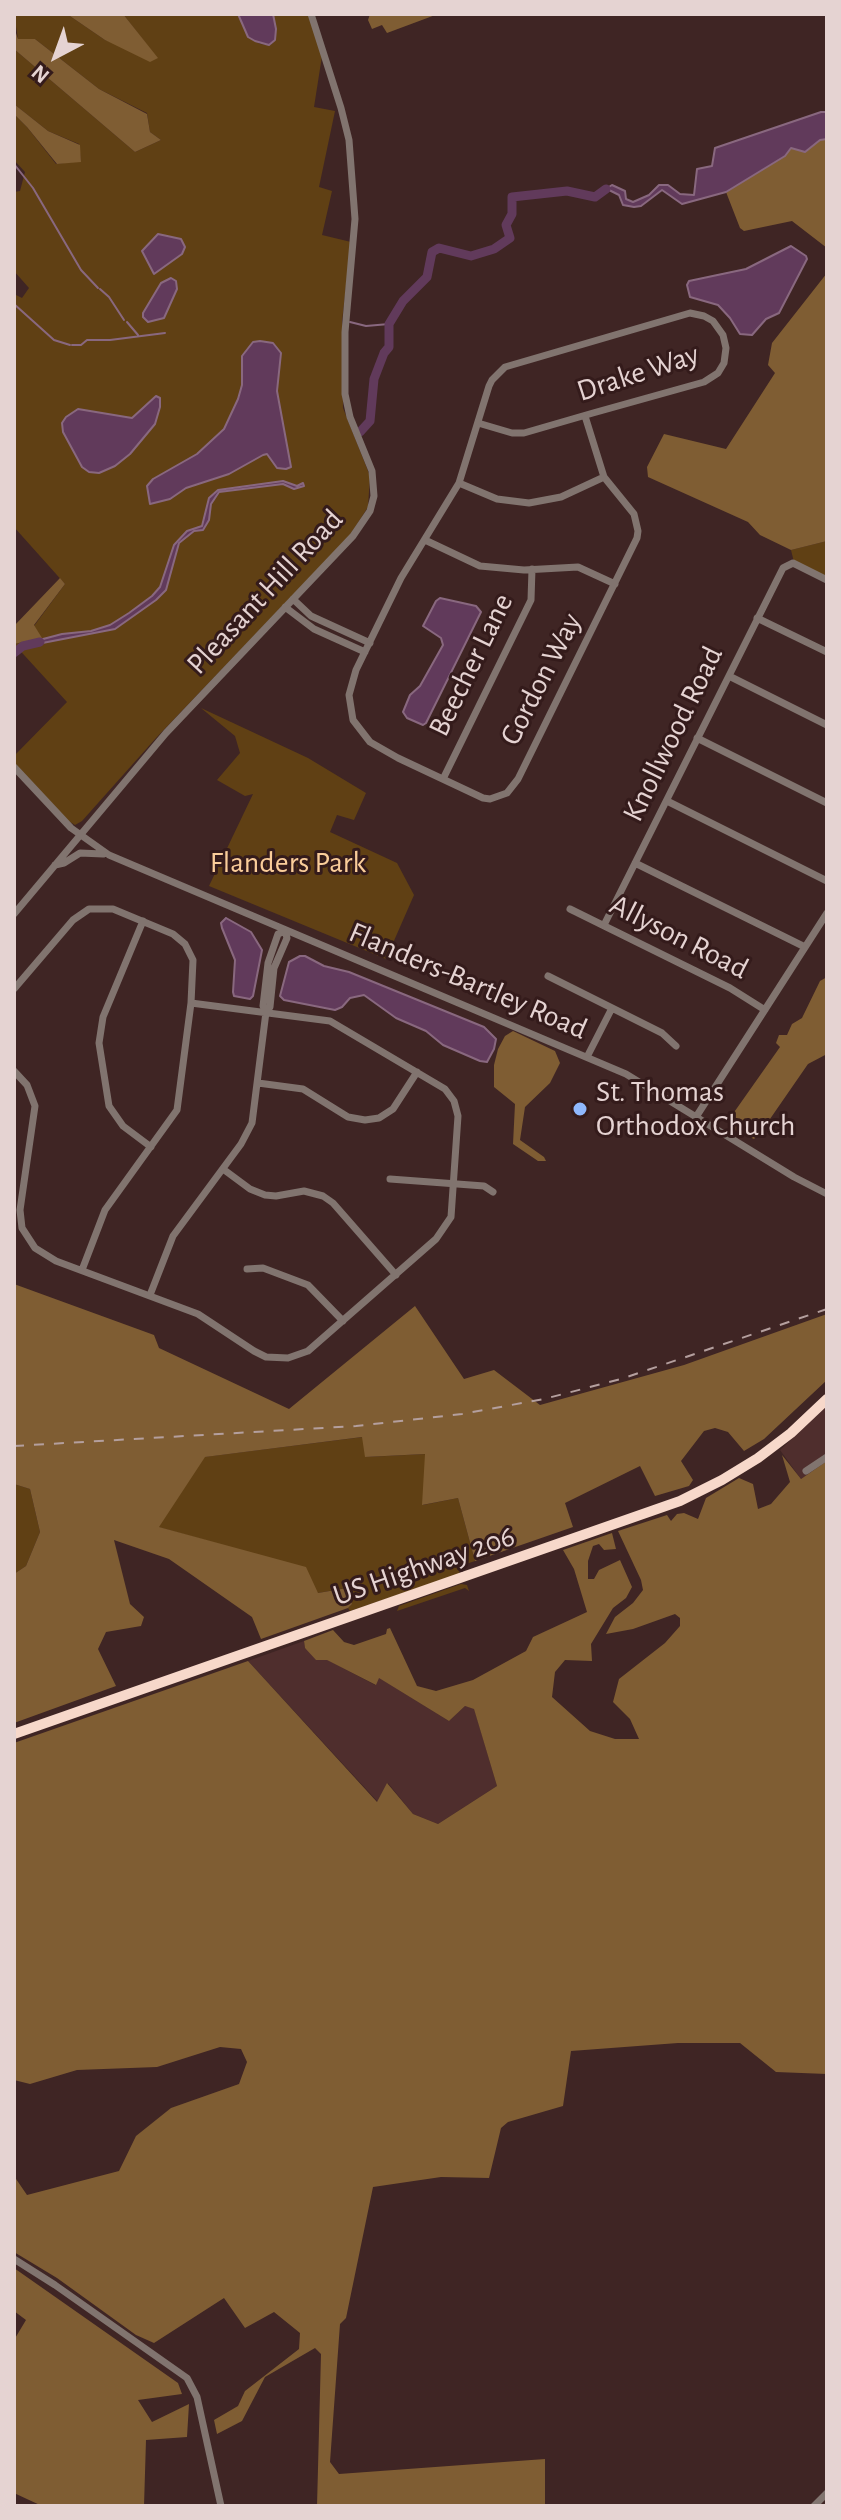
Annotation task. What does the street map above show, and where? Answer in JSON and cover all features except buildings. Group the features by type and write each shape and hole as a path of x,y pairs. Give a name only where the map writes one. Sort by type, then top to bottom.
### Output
{"highway":[{"name":"US Highway 206","path":"14,1734 680,1501 758,1458 791,1433 827,1399"}],"street":[{"name":"Pleasant Hill Road","path":"14,914 166,733 362,525 370,511 374,496 372,471 350,417 345,394 345,332 355,219 349,140 311,14"},
{"name":"Drake Way","path":"351,711 350,687 401,578 459,483 478,423 492,380 505,367 690,313 704,316 719,327 726,356 722,368 712,377 519,434 478,423"},
{"name":"Gordon Way","path":"351,711 359,730 370,742 443,779 490,799 501,796 512,787 615,584 638,531 634,514 604,477 585,416"},
{"path":"459,483 497,499 529,503 561,497 604,477"},
{"path":"425,540 480,566 499,569 578,567 615,584"},
{"name":"Knollwood Road","path":"604,925 787,564 798,564 827,580"},
{"name":"Beecher Lane","path":"443,779 531,600 532,569"},
{"path":"293,599 311,616 370,643"},
{"path":"285,607 310,625 365,652"},
{"path":"757,618 827,652"},
{"path":"729,676 827,725"},
{"path":"697,738 827,803"},
{"name":"Flanders-Bartley Road","path":"14,767 79,836 109,855 635,1079 827,1194"},
{"path":"667,801 827,881"},
{"path":"55,865 83,852 109,855"},
{"path":"635,863 805,947"},
{"path":"14,989 73,920 82,912 96,907 109,908 176,936 190,952 194,968 178,1106 105,1210 82,1270"},
{"name":"Allyson Road","path":"570,909 730,988 765,1010"},
{"path":"696,1117 827,913"},
{"path":"143,921 103,1017 99,1043 109,1106 123,1126 151,1147"},
{"path":"150,1295 173,1236 248,1133 254,1117 266,1012 263,1006 268,963 278,934 285,931"},
{"path":"548,976 662,1033 676,1046"},
{"path":"14,1071 27,1085 35,1106 20,1210 22,1228 41,1253 198,1314 254,1351 273,1359 308,1351 446,1228 451,1217 454,1183 458,1119 455,1105 443,1087 330,1021 191,1003"},
{"path":"587,1057 612,1008"},
{"path":"258,1083 303,1089 348,1117 365,1120 379,1118 393,1109 417,1072"},
{"path":"223,1169 250,1189 265,1195 304,1191 327,1199 396,1275"},
{"path":"390,1179 484,1186 493,1192"},
{"path":"247,1269 263,1268 302,1282 318,1293 343,1321"},
{"path":"806,1471 827,1457"},
{"path":"14,2259 187,2378 197,2397 221,2506"},
{"path":"814,2506 827,2493"}],"shaded area":[{"path":"67,14 123,14 158,58 150,62 105,40"},
{"path":"238,14 273,14 275,40 269,45 248,37"},
{"path":"370,14 438,14 387,33 382,25 372,29 368,20"},
{"path":"14,27 18,39 35,39 99,89 147,114 150,132 161,140 135,152 14,49"},
{"path":"14,104 48,131 80,145 81,162 57,164 14,114"},
{"path":"827,112 827,139 820,140 805,152 791,148 785,156 726,192 682,204 662,190 641,206 634,207 623,205 619,195 609,190 598,194 612,185 625,191 626,199 633,202 649,195 659,185 668,185 680,194 694,195 697,169 712,166 715,148"},
{"path":"827,139 827,248 792,221 744,231 740,228 726,192 785,156 791,148 805,152 820,140"},
{"path":"158,234 181,239 185,247 182,254 154,274 142,251"},
{"path":"791,246 807,259 779,313 766,319 752,335 740,334 718,305 690,297 689,281 746,269"},
{"path":"827,273 827,541 791,550 760,535 748,522 648,477 647,467 664,434 726,449 775,373 768,365 772,343"},
{"path":"171,278 176,281 177,289 164,318 148,322 143,313 161,283"},
{"path":"253,342 273,343 281,353 277,391 291,467 277,468 267,454 263,455 229,474 186,488 170,499 150,504 147,486 153,479 197,454 224,429 242,385 242,356"},
{"path":"156,396 160,398 160,407 155,424 130,454 99,473 82,467 63,432 62,423 66,417 78,409 132,418"},
{"path":"283,481 297,486 303,483 304,486 294,489 283,484 219,492 211,504 209,520 203,530 194,531 179,543 166,590 115,629 32,645 28,643 62,634 91,631 110,625 129,613 160,587 174,545 187,531 202,526 209,498 218,490"},
{"path":"60,578 65,584 34,625 42,638 14,644 14,626"},
{"path":"440,598 476,606 481,612 423,725 407,718 403,712 410,695 420,686 443,645 441,638 423,626"},
{"path":"226,918 251,932 262,950 250,999 234,996 235,960 221,923"},
{"path":"300,956 349,972 484,1027 496,1039 494,1049 487,1062 480,1061 443,1045 426,1031 396,1018 364,995 350,998 335,1010 284,1000 280,996 289,962"},
{"path":"827,977 827,1054 808,1064 754,1139 728,1127 730,1118 780,1047 776,1043 779,1035 787,1035 792,1024 802,1018 820,981"},
{"path":"513,1031 555,1051 560,1063 550,1083 525,1107 520,1140 546,1161 538,1161 513,1144 515,1104 494,1087 498,1049 505,1036"},
{"path":"14,1284 154,1335 159,1348 289,1409 415,1306 464,1379 494,1370 540,1405 684,1365 827,1314 827,1380 764,1439 744,1451 728,1432 715,1428 704,1431 681,1461 693,1480 689,1486 655,1496 640,1466 565,1503 573,1527 475,1561 458,1498 422,1505 425,1454 365,1457 362,1437 205,1457 159,1527 306,1567 318,1593 347,1588 352,1604 261,1639 252,1617 169,1559 114,1540 130,1604 144,1617 141,1626 106,1632 98,1649 116,1686 14,1723 14,1574 26,1566 40,1532 30,1489 14,1484"},
{"path":"827,1406 827,1461 801,1479 780,1450"},
{"path":"782,1455 801,1479 827,1461 827,2074 776,2072 740,2043 678,2043 571,2051 563,2106 508,2122 501,2128 489,2178 441,2177 373,2187 346,2318 340,2324 330,2462 339,2474 545,2459 545,2506 317,2506 321,2354 315,2348 265,2377 242,2421 217,2434 214,2420 238,2406 245,2391 299,2349 300,2333 274,2312 245,2328 224,2298 154,2343 136,2335 57,2278 14,2252 14,2176 27,2195 119,2171 136,2136 171,2108 239,2084 247,2062 241,2049 220,2047 157,2067 77,2070 30,2084 14,2080 14,1743 248,1661 377,1802 387,1783 413,1814 438,1824 497,1786 474,1709 465,1706 449,1721 379,1678 376,1685 327,1660 316,1660 305,1648 304,1641 333,1630 344,1642 354,1645 386,1634 390,1628 417,1686 436,1691 473,1680 526,1651 533,1637 587,1612 574,1569 563,1550 612,1533 616,1549 604,1550 599,1544 593,1546 588,1561 588,1579 594,1579 599,1570 620,1560 632,1587 626,1598 613,1608 591,1644 592,1661 565,1660 555,1672 552,1697 590,1731 615,1739 639,1739 630,1719 613,1702 619,1679 665,1643 680,1626 680,1618 675,1614 633,1629 606,1634 615,1617 633,1603 643,1590 618,1531 667,1515 671,1521 677,1514 684,1513 698,1519 706,1498 739,1478 753,1484 758,1509 771,1504 790,1482"},
{"path":"304,1641 305,1648 375,1685 378,1677 449,1721 465,1706 474,1708 497,1786 438,1824 413,1814 388,1783 378,1802 248,1661"},
{"path":"14,2268 178,2383 182,2394 138,2400 152,2422 189,2404 187,2437 146,2440 144,2506 42,2506 14,2493 14,2340 26,2320 14,2311"}],"green space":[{"path":"14,14 67,14 105,40 157,58 123,14 238,14 249,37 260,44 269,45 276,29 273,14 308,14 322,56 314,107 335,111 319,187 332,191 322,235 351,242 342,321 343,408 370,476 368,507 350,535 75,825 14,763 14,756 67,702 14,644 41,638 34,626 65,584 14,527 14,294 22,298 29,288 14,271 14,192 20,191 25,172 14,160 14,114 56,164 81,161 79,144 48,131 14,104 14,49 135,152 161,140 150,132 147,113 99,89 35,39 18,39"},
{"path":"827,541 827,571 824,577 794,562 791,550"},
{"name":"Flanders Park","path":"201,708 308,758 366,793 354,820 337,815 330,832 397,863 414,895 386,959 209,886 253,794 245,796 217,780 240,753 235,736"},
{"path":"363,1437 366,1457 426,1454 423,1505 458,1498 475,1561 460,1566 459,1574 350,1611 348,1608 352,1604 346,1588 318,1593 219,1544 158,1527 204,1457"},
{"path":"14,1484 30,1489 40,1532 26,1566 14,1574"},
{"path":"461,1584 467,1585 469,1591 465,1588 397,1611 399,1606"}],"waterway":[{"path":"14,164 33,188 81,270 98,288"},
{"path":"360,432 370,421 374,379 389,347 389,324 403,301 427,277 432,252 439,248 471,256 494,249 510,238 506,225 512,214 512,197 567,191 595,197 606,189"},
{"path":"100,289 124,320"},
{"path":"14,304 54,340 70,345"},
{"path":"127,322 138,335"},
{"path":"350,322 366,326 389,324"},
{"path":"72,345 81,345 87,340 165,333"},
{"path":"14,653 23,646 40,642"}],"railway":[{"path":"14,1446 356,1426 462,1414 544,1399 621,1379 827,1309"}],"place":[{"name":"St. Thomas Orthodox Church","path":"580,1109"}]}
